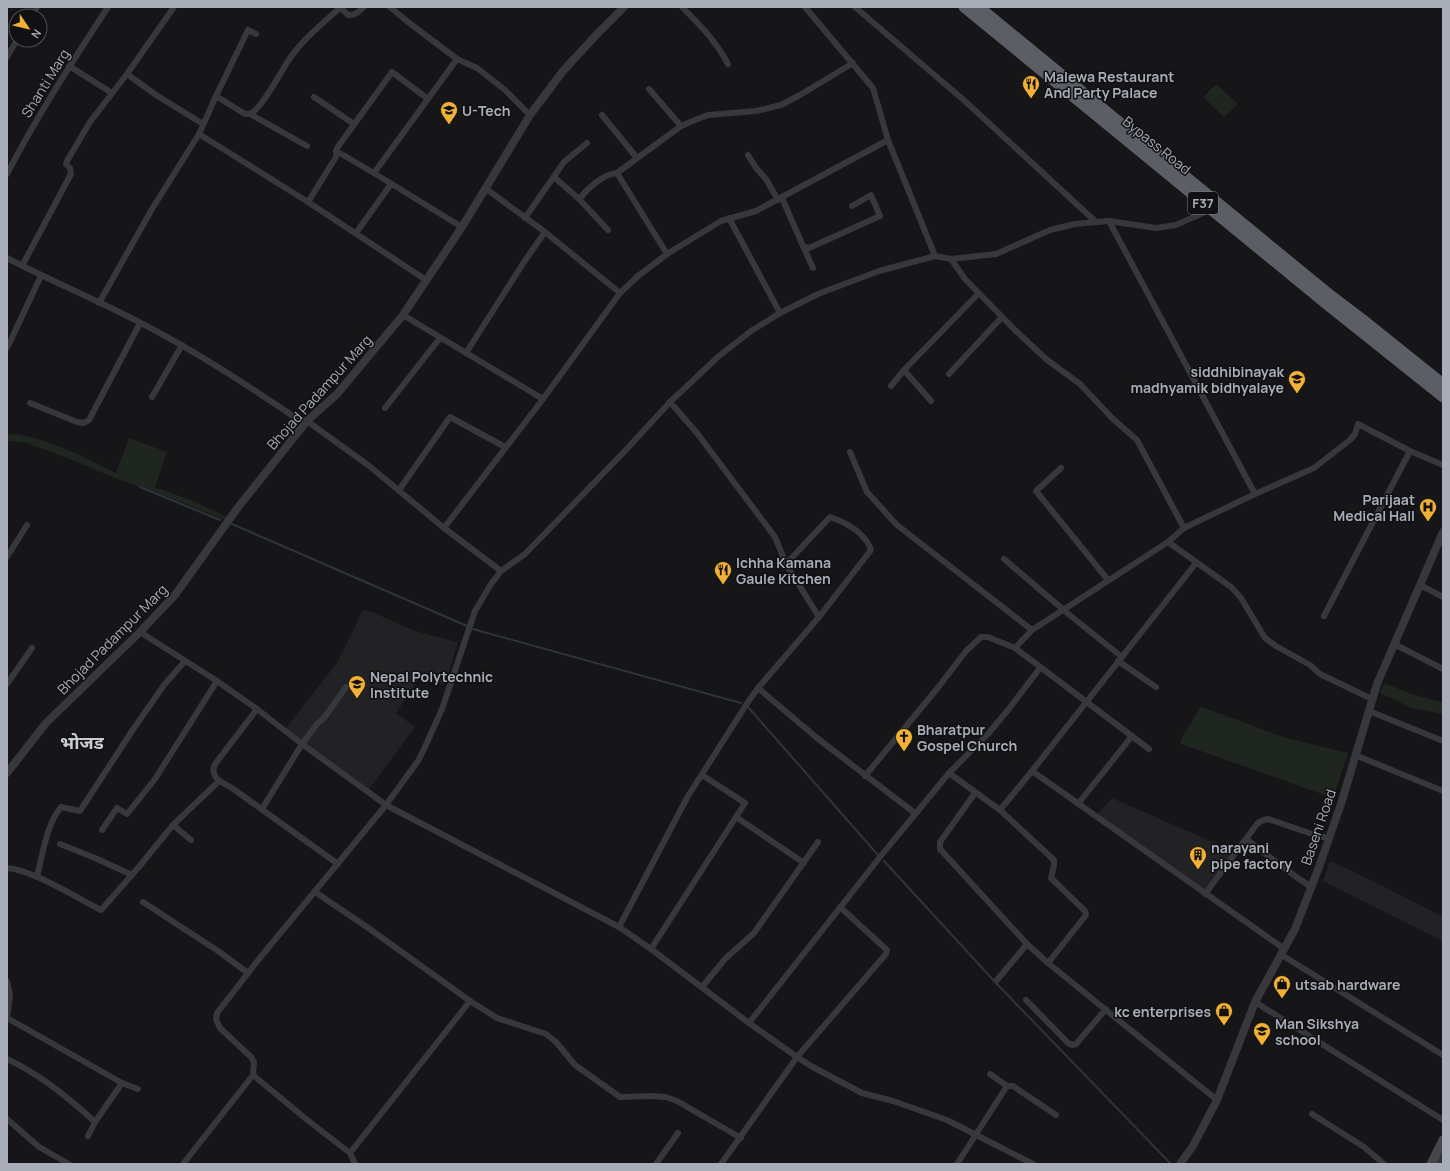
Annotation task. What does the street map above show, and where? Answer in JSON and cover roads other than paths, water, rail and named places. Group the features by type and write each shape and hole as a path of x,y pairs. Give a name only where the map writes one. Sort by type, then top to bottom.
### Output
{"highway":[{"name":"Bypass Road","path":"964,7 1212,204 1367,323 1443,384"},
{"name":"Bypass Road","path":"980,7 1212,204 1324,302 1443,397"}],"main road":[{"path":"1431,1164 1443,1140"}],"street":[{"name":"Shanti Marg","path":"7,174 30,130 108,7"},
{"path":"22,266 71,174 71,171 66,163 67,161 86,129 174,7"},
{"path":"250,114 256,111 273,86 289,58 311,33 340,7 348,15 351,15 355,14 364,7"},
{"path":"390,7 457,58 477,68 505,90 530,114"},
{"name":"Bhojad Padampur Marg","path":"7,773 46,723 140,632 175,595 239,506 307,421 337,394 403,315 462,227 484,188 530,114 563,71 598,32 624,7"},
{"path":"682,7 710,34 728,64"},
{"path":"805,7 873,88 888,140 935,256"},
{"path":"855,7 966,102 1096,222"},
{"path":"99,303 148,215 199,134 248,30 256,34"},
{"path":"7,58 13,48"},
{"path":"374,173 457,58"},
{"path":"579,199 585,192 604,177 617,173 681,126 708,115 748,113 781,104 800,95 853,63"},
{"path":"70,66 112,93"},
{"path":"308,202 336,157 336,152 354,124 392,72 428,99"},
{"path":"127,74 156,95 203,124"},
{"path":"649,89 681,126"},
{"path":"216,96 245,114 250,114 307,146"},
{"path":"314,97 354,124"},
{"path":"602,115 637,158"},
{"path":"199,134 308,202 426,280"},
{"path":"444,528 543,399 620,294 638,276 667,254 721,221 756,211 888,140"},
{"path":"526,218 564,162 587,143"},
{"path":"336,152 374,173 462,227"},
{"path":"748,155 780,199 804,246 813,268"},
{"path":"617,173 667,254"},
{"path":"554,177 579,199 608,230"},
{"path":"356,233 391,184"},
{"path":"484,188 545,232 620,294"},
{"path":"804,246 809,248 880,216 870,195 852,206"},
{"path":"183,1164 253,1075 254,1062 251,1057 220,1028 216,1019 217,1013 386,805 418,761 442,709 475,611 491,584 500,571 525,554 670,402 733,345 751,331 818,294 849,281 879,271 935,256 951,259 996,254 1050,230 1075,224 1109,221 1156,228 1176,225 1203,213 1212,204"},
{"path":"729,218 780,314"},
{"path":"1109,221 1255,494"},
{"path":"466,353 545,232"},
{"path":"7,258 41,276 140,322 241,380 299,420 307,421 368,465 444,528 500,571"},
{"path":"951,259 965,279 1002,317 1046,359 1080,384 1112,418 1133,435 1184,528"},
{"path":"7,348 41,276"},
{"path":"891,386 904,370 979,293"},
{"path":"403,315 543,399"},
{"path":"949,374 1002,317"},
{"path":"30,403 77,422 83,423 90,420 140,322"},
{"path":"385,408 440,338"},
{"path":"152,397 182,345"},
{"path":"904,370 930,401"},
{"path":"670,402 697,433 775,537 786,564 819,617"},
{"path":"399,490 450,417 505,447"},
{"path":"1015,648 1032,630 1168,542 1184,528 1314,468 1350,440 1355,434 1358,424 1410,451 1443,465"},
{"path":"1324,616 1410,451"},
{"path":"850,452 867,492 898,525 1032,630"},
{"path":"1061,468 1036,491 1108,580"},
{"path":"619,927 688,796 758,688 819,617 871,550 869,543 856,529 830,517 786,564"},
{"path":"7,557 27,525"},
{"name":"Baseni Road","path":"1180,1164 1194,1146 1217,1100 1255,1002 1295,929 1341,804 1372,699 1394,644 1443,532"},
{"path":"1168,542 1231,586 1241,598 1265,638 1310,665 1320,674 1372,699"},
{"path":"1004,559 1120,659 1156,687"},
{"path":"1000,810 1032,772 1196,562"},
{"path":"1420,585 1443,598"},
{"path":"140,632 217,681 257,709 302,744 386,805 619,927 651,949 797,1058 862,1093 916,1108 947,1120 1033,1164"},
{"path":"865,776 966,651 980,636 988,637 1015,648 1149,749"},
{"path":"1394,644 1443,669"},
{"path":"7,684 32,648"},
{"path":"37,877 50,828 58,811 61,807 80,812 132,731 164,685 185,661"},
{"path":"749,1023 840,907 949,773 998,722 1040,668"},
{"path":"102,830 117,808 127,814 155,779 217,681"},
{"path":"262,809 302,744 317,724 324,718 346,687"},
{"path":"758,688 817,738 916,814"},
{"path":"257,709 215,764 213,769 214,773 219,780 338,864"},
{"path":"1368,711 1443,741"},
{"path":"1078,804 1132,736"},
{"path":"1355,755 1443,791"},
{"path":"1032,772 1205,894 1282,951 1443,1055"},
{"path":"949,773 1000,810 1054,860 1051,878 1085,911 1086,915 1048,963"},
{"path":"651,949 745,803 702,775"},
{"path":"7,868 37,877 100,910 132,875 173,825 219,780"},
{"path":"975,793 940,842 940,849 1027,944 1048,963 1217,1100"},
{"path":"736,817 804,863"},
{"path":"1205,894 1257,824 1261,821 1268,819 1318,836 1329,838"},
{"path":"173,825 192,840"},
{"path":"1246,839 1311,887"},
{"path":"702,987 726,959 754,933 818,842"},
{"path":"60,844 132,875"},
{"path":"315,892 367,927 470,1001 497,1018 546,1034 556,1042 575,1065 620,1097 666,1097 677,1101 741,1138"},
{"path":"142,902 218,951 248,973"},
{"path":"721,1164 797,1058 886,954 887,950 840,907"},
{"path":"997,980 1027,944"},
{"path":"7,981 10,995 7,1018 122,1082 138,1089"},
{"path":"1026,1000 1068,1043 1072,1045 1076,1044 1106,1009"},
{"path":"350,1153 470,1001"},
{"path":"1255,1002 1443,1120"},
{"path":"7,1059 33,1073 67,1097 95,1122"},
{"path":"990,1074 1007,1086 1013,1086 1056,1115"},
{"path":"253,1075 350,1153 355,1164"},
{"path":"88,1136 95,1122 122,1082"},
{"path":"957,1164 1007,1086"},
{"path":"1312,1114 1364,1147 1384,1164"},
{"path":"7,1119 39,1147 69,1164"},
{"path":"656,1164 678,1133"}],"waterway":[{"path":"140,487 220,520"},
{"path":"232,524 467,626"},
{"path":"473,629 741,703"},
{"path":"748,707 878,855"},
{"path":"884,861 995,982 1171,1164"},
{"path":"1438,1164 1443,1152"}],"place":[{"name":"Malewa Restaurant And Party Palace","path":"1031,99"},
{"name":"U-Tech","path":"449,125"},
{"name":"siddhibinayak madhyamik bidhyalaye","path":"1297,394"},
{"name":"Parijaat Medical Hall","path":"1428,522"},
{"name":"Ichha Kamana Gaule Kitchen","path":"723,585"},
{"name":"Nepal Polytechnic Institute","path":"357,699"},
{"name":"Bharatpur Gospel Church","path":"904,752"},
{"name":"narayani pipe factory","path":"1198,870"},
{"name":"utsab hardware","path":"1282,999"},
{"name":"kc enterprises","path":"1224,1026"},
{"name":"Man Sikshya school","path":"1262,1046"}],"district":[{"name":"भोजड","path":"82,742"}]}
